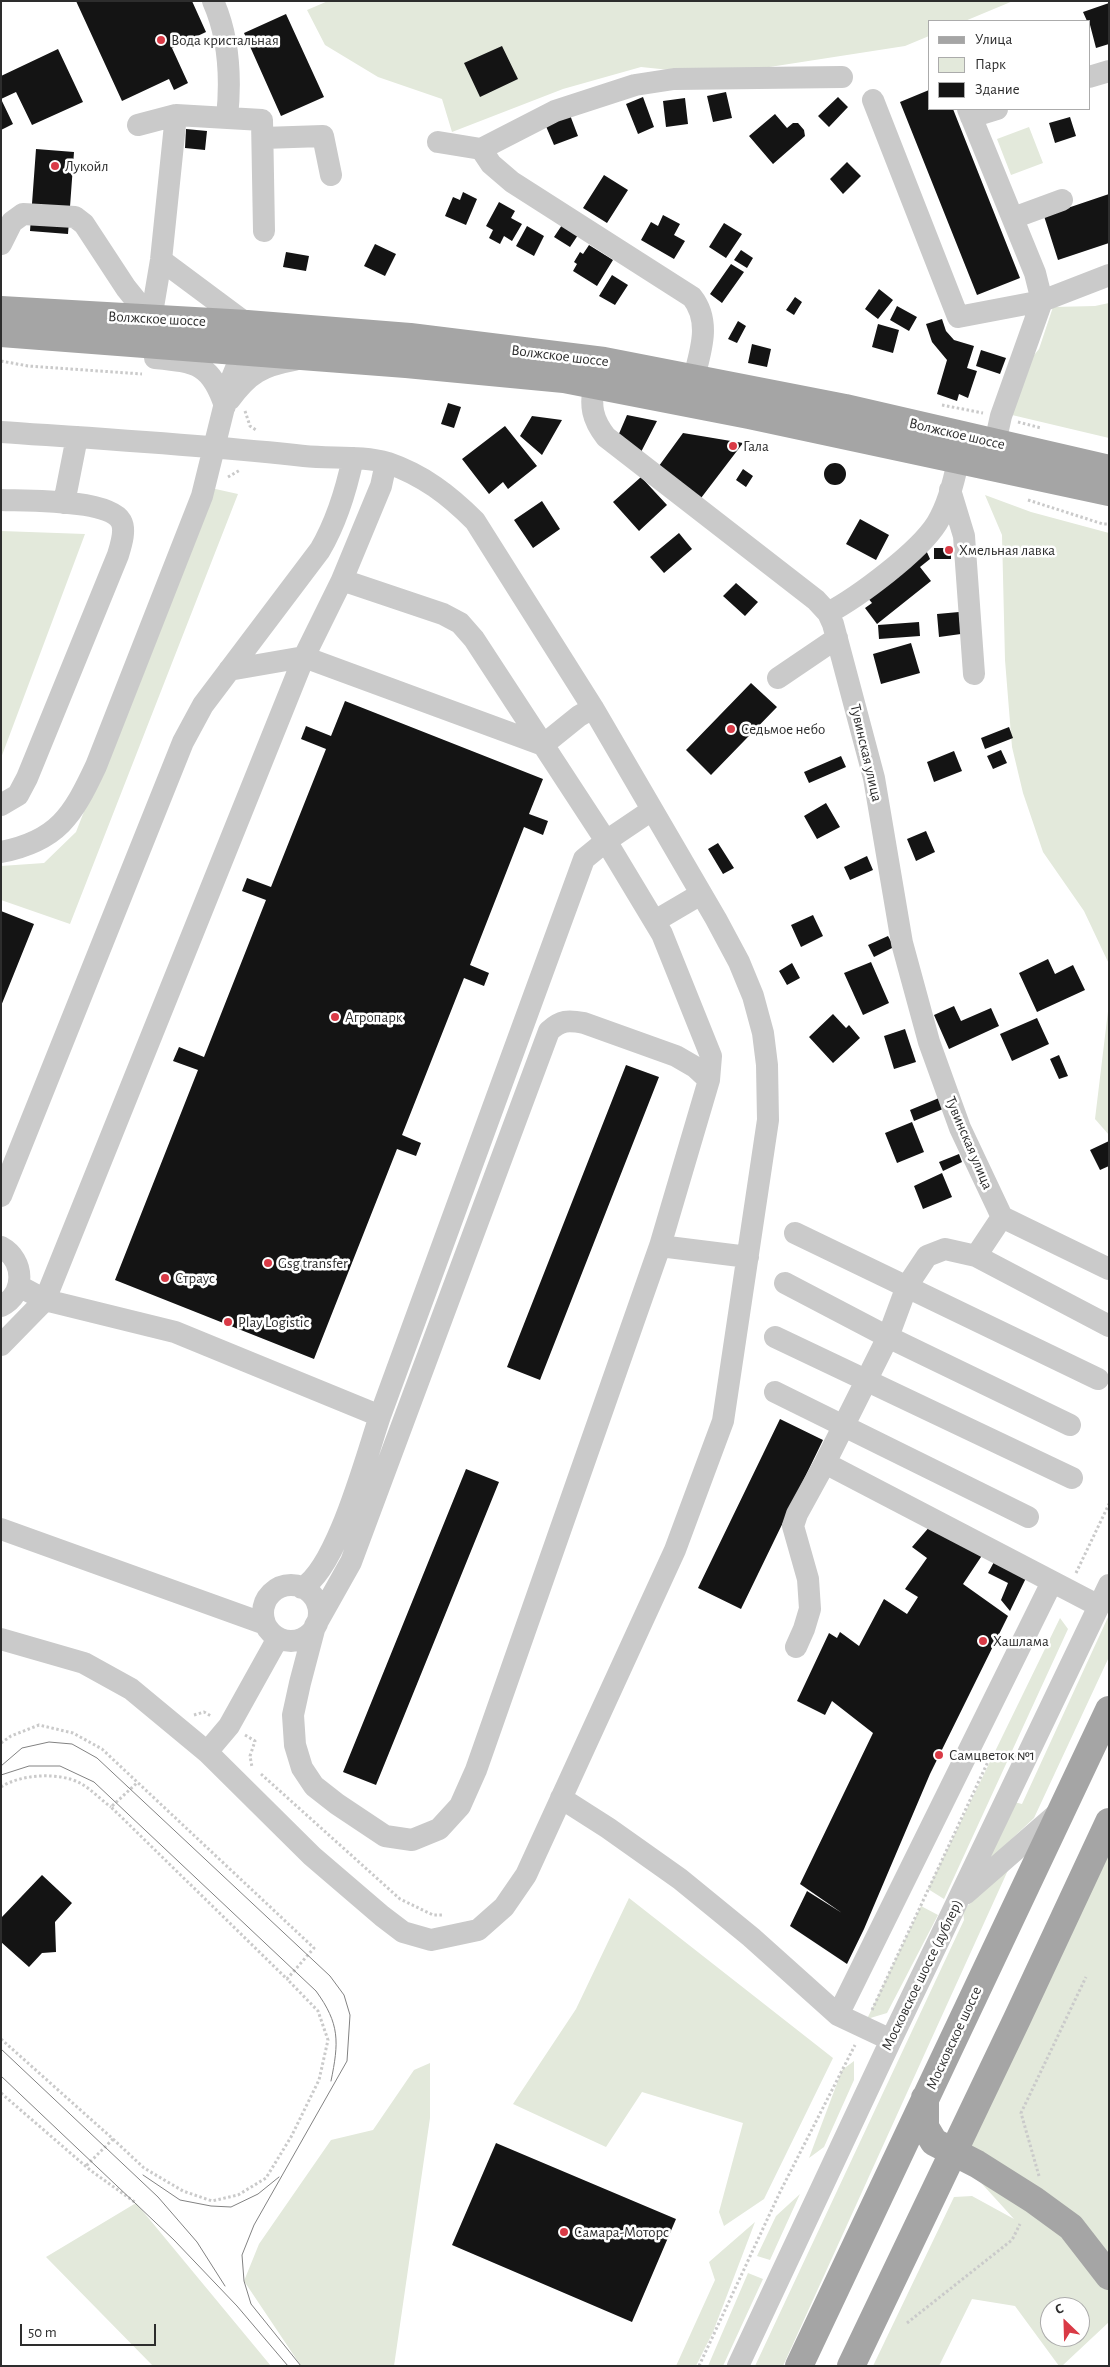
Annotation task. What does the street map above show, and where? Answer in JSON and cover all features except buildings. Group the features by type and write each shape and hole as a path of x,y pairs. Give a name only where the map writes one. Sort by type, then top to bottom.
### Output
{"main road":[{"name":"Волжское шоссе","path":"1,310 246,324 410,337 604,361 844,408 1109,469"},
{"path":"198,348 204,340 205,334 200,322"},
{"name":"Волжское шоссе","path":"1,333 313,356 452,368 594,384 749,414 958,461 1109,492"},
{"name":"Московское шоссе","path":"799,2366 1109,1710"},
{"path":"851,2366 1109,1822"},
{"path":"925,2098 926,2127 934,2142 977,2164 1034,2200 1070,2227 1109,2276"}],"street":[{"path":"213,1 217,11 229,68 227,118"},
{"path":"1090,78 1109,71"},
{"path":"438,142 481,149 555,111 635,85 674,80 842,77"},
{"path":"873,100 958,317 1042,301 1109,275"},
{"path":"990,110 970,113 1039,285 1042,301 1001,416 995,443"},
{"path":"151,319 162,260 176,115"},
{"path":"138,125 176,115 262,120 264,231"},
{"path":"263,138 323,136 330,175"},
{"path":"481,149 491,164 512,182 692,297 700,307 703,320 703,341 694,378"},
{"path":"1013,218 1062,200"},
{"path":"1,244 12,222 23,214 75,217 84,224 126,288 151,319"},
{"path":"162,260 246,324"},
{"path":"235,405 230,383 243,351 250,342 265,337 311,341 335,340 354,333"},
{"path":"85,340 95,349 113,355 185,361 198,365 209,372 218,386 235,405"},
{"path":"1,852 26,847 56,830 78,803 96,766 202,496 215,446 248,377 261,368 313,356"},
{"name":"Тувинская улица","path":"594,384 590,404 600,429 606,437 816,600 828,613 837,638 874,778 902,943 929,1042 960,1128 1002,1217"},
{"path":"1,432 215,446 320,458 353,458 386,463 427,480 451,497 475,521 593,708 739,962 753,996 762,1033 766,1066 768,1120 723,1421 674,1550 526,1875 504,1907 478,1930 431,1940 403,1932 312,1856 207,1752 130,1689 84,1663 1,1638"},
{"path":"64,503 78,437"},
{"path":"1,1196 183,742 204,705 324,543 335,523 348,482 353,458"},
{"path":"828,613 853,599 929,534 940,517 958,461"},
{"path":"1,1345 45,1300 304,657 342,580 381,486 386,463"},
{"path":"950,490 964,536 974,674"},
{"path":"1,500 64,503 102,509 113,513 121,521 123,536 118,554 27,778 18,795 1,805"},
{"path":"207,1752 229,1726 271,1631 262,1610 271,1593 289,1585 302,1588 313,1596 319,1611 293,1715 295,1745 302,1768 314,1786 385,1836 412,1840 439,1829 460,1806 476,1770 660,1246 709,1080 711,1056 662,934 606,841 474,639 460,623 442,614 342,580"},
{"path":"778,678 837,638"},
{"path":"229,670 304,657 543,745"},
{"path":"543,745 579,716 593,708"},
{"path":"302,1588 311,1583 336,1545 380,1416 584,859 606,841 652,810"},
{"path":"655,922 701,894"},
{"path":"1,1529 271,1631 291,1641 300,1640 309,1635 316,1626 351,1562 549,1031 557,1024 568,1020 584,1023 676,1056 695,1067 709,1080"},
{"path":"976,1256 1002,1217 1109,1269"},
{"path":"795,1233 1098,1379"},
{"path":"660,1246 748,1257"},
{"path":"1,1248 12,1255 18,1264 20,1275 19,1286 14,1296 1,1306"},
{"path":"796,1647 810,1609 808,1579 793,1526 797,1514 825,1463 888,1337 907,1286 927,1256 944,1249 976,1256 1109,1326"},
{"path":"785,1283 888,1337 1070,1425"},
{"path":"19,1286 45,1300 175,1332 380,1416"},
{"path":"775,1337 1072,1478"},
{"path":"776,1392 1028,1517"},
{"path":"825,1463 1099,1606"},
{"name":"Московское шоссе (дублер)","path":"738,2366 891,2040 1109,1585"},
{"path":"838,2015 1060,1587"},
{"path":"561,1798 608,1828 680,1879 751,1937 838,2015 891,2040"},
{"path":"958,1900 1064,1807"}],"path":[{"path":"1,361 28,366 145,374"},
{"path":"235,405 246,416 250,426 258,431"},
{"path":"1020,497 1102,524 1109,524"},
{"path":"1060,1587 1109,1504"},
{"path":"1,1743 11,1736 40,1725 73,1733 102,1749 314,1948 287,1979"},
{"path":"255,1741 250,1756 251,1766 400,1899 433,1915 452,1916"},
{"path":"699,2366 780,2192 864,2028 996,1745"},
{"path":"1,1787 13,1779 46,1775 79,1783 111,1808 287,1979 318,2011 328,2040 319,2080 291,2137 266,2178 238,2195 212,2201 183,2191 144,2168 1,2039"},
{"path":"111,1808 138,1782"},
{"path":"1041,2184 1021,2113 1086,1977"},
{"path":"1,2093 85,2167 136,2203"},
{"path":"85,2167 113,2139"},
{"path":"907,2323 1012,2240 1020,2224"}],"green space":[{"path":"328,1 1013,1 967,20 928,20 928,36 905,46 718,75 641,67 563,89 452,132 442,99 378,77 325,45 307,10"},
{"path":"1029,127 1043,163 1011,175 997,139"},
{"path":"1109,303 1109,438 1012,415 1025,366 1039,349 1053,307 1095,306"},
{"path":"211,488 238,494 70,924 1,900 1,866 44,863 76,832"},
{"path":"985,495 1031,512 1109,533 1109,964 1084,911 1043,852 1023,793 1012,747 1005,660 1002,535"},
{"path":"1,531 85,534 1,758"},
{"path":"1109,1003 1109,1135 1095,1119"},
{"path":"1109,1615 1109,1657 1034,1818 983,1866 1014,1802 1022,1804"},
{"path":"1060,1618 1068,1629 944,1899 928,1889"},
{"path":"1109,1820 1109,2322 1090,2340 1090,2297 1040,2297 1040,2340 1015,2306 972,2299 939,2366 873,2366 954,2197 972,2196 1014,2219 953,2152"},
{"path":"1009,1868 783,2366 755,2366 964,1920 963,1910"},
{"path":"629,1898 833,2058 764,2199 724,2226 719,2212 743,2123 642,2092 606,2147 513,2104 576,2009"},
{"path":"921,1906 938,1915 887,2013 867,2019"},
{"path":"854,2061 854,2080 824,2147 809,2158 842,2070"},
{"path":"430,2063 430,2118 394,2366 301,2366 244,2281 259,2244 331,2140 373,2130 414,2070"},
{"path":"800,2194 770,2260 757,2256 776,2216"},
{"path":"136,2203 271,2366 153,2366 46,2257"},
{"path":"755,2222 713,2332 696,2366 676,2366 715,2280 709,2262"},
{"path":"748,2273 763,2279 723,2366 708,2366"},
{"path":"1045,2347 1082,2347 1062,2366 1059,2366"}],"tram line":[{"path":"1,1766 22,1748 49,1742 72,1744 97,1758 330,1976 344,1995 350,2015 347,2061 254,2225 242,2255 244,2281 251,2304 301,2366"},
{"path":"1,1775 29,1766 60,1766 94,1782 316,1991 330,2014 336,2034 331,2081"},
{"path":"1,2049 158,2197 197,2242 225,2286"},
{"path":"1,2076 174,2240 237,2306 288,2366"},
{"path":"143,2175 180,2200 211,2206 231,2207 258,2194 279,2177"}],"place":[{"name":"Вода кристальная","path":"161,40"},
{"name":"Лукойл","path":"55,166"},
{"name":"Гала","path":"733,446"},
{"name":"Хмельная лавка","path":"949,550"},
{"name":"Седьмое небо","path":"731,729"},
{"name":"Агропарк","path":"335,1017"},
{"name":"Gsg transfer","path":"268,1263"},
{"name":"Страус","path":"165,1278"},
{"name":"Play Logistic","path":"228,1322"},
{"name":"Хашлама","path":"983,1641"},
{"name":"Самцветок №1","path":"939,1755"},
{"name":"Самара-Моторс","path":"564,2232"}]}
